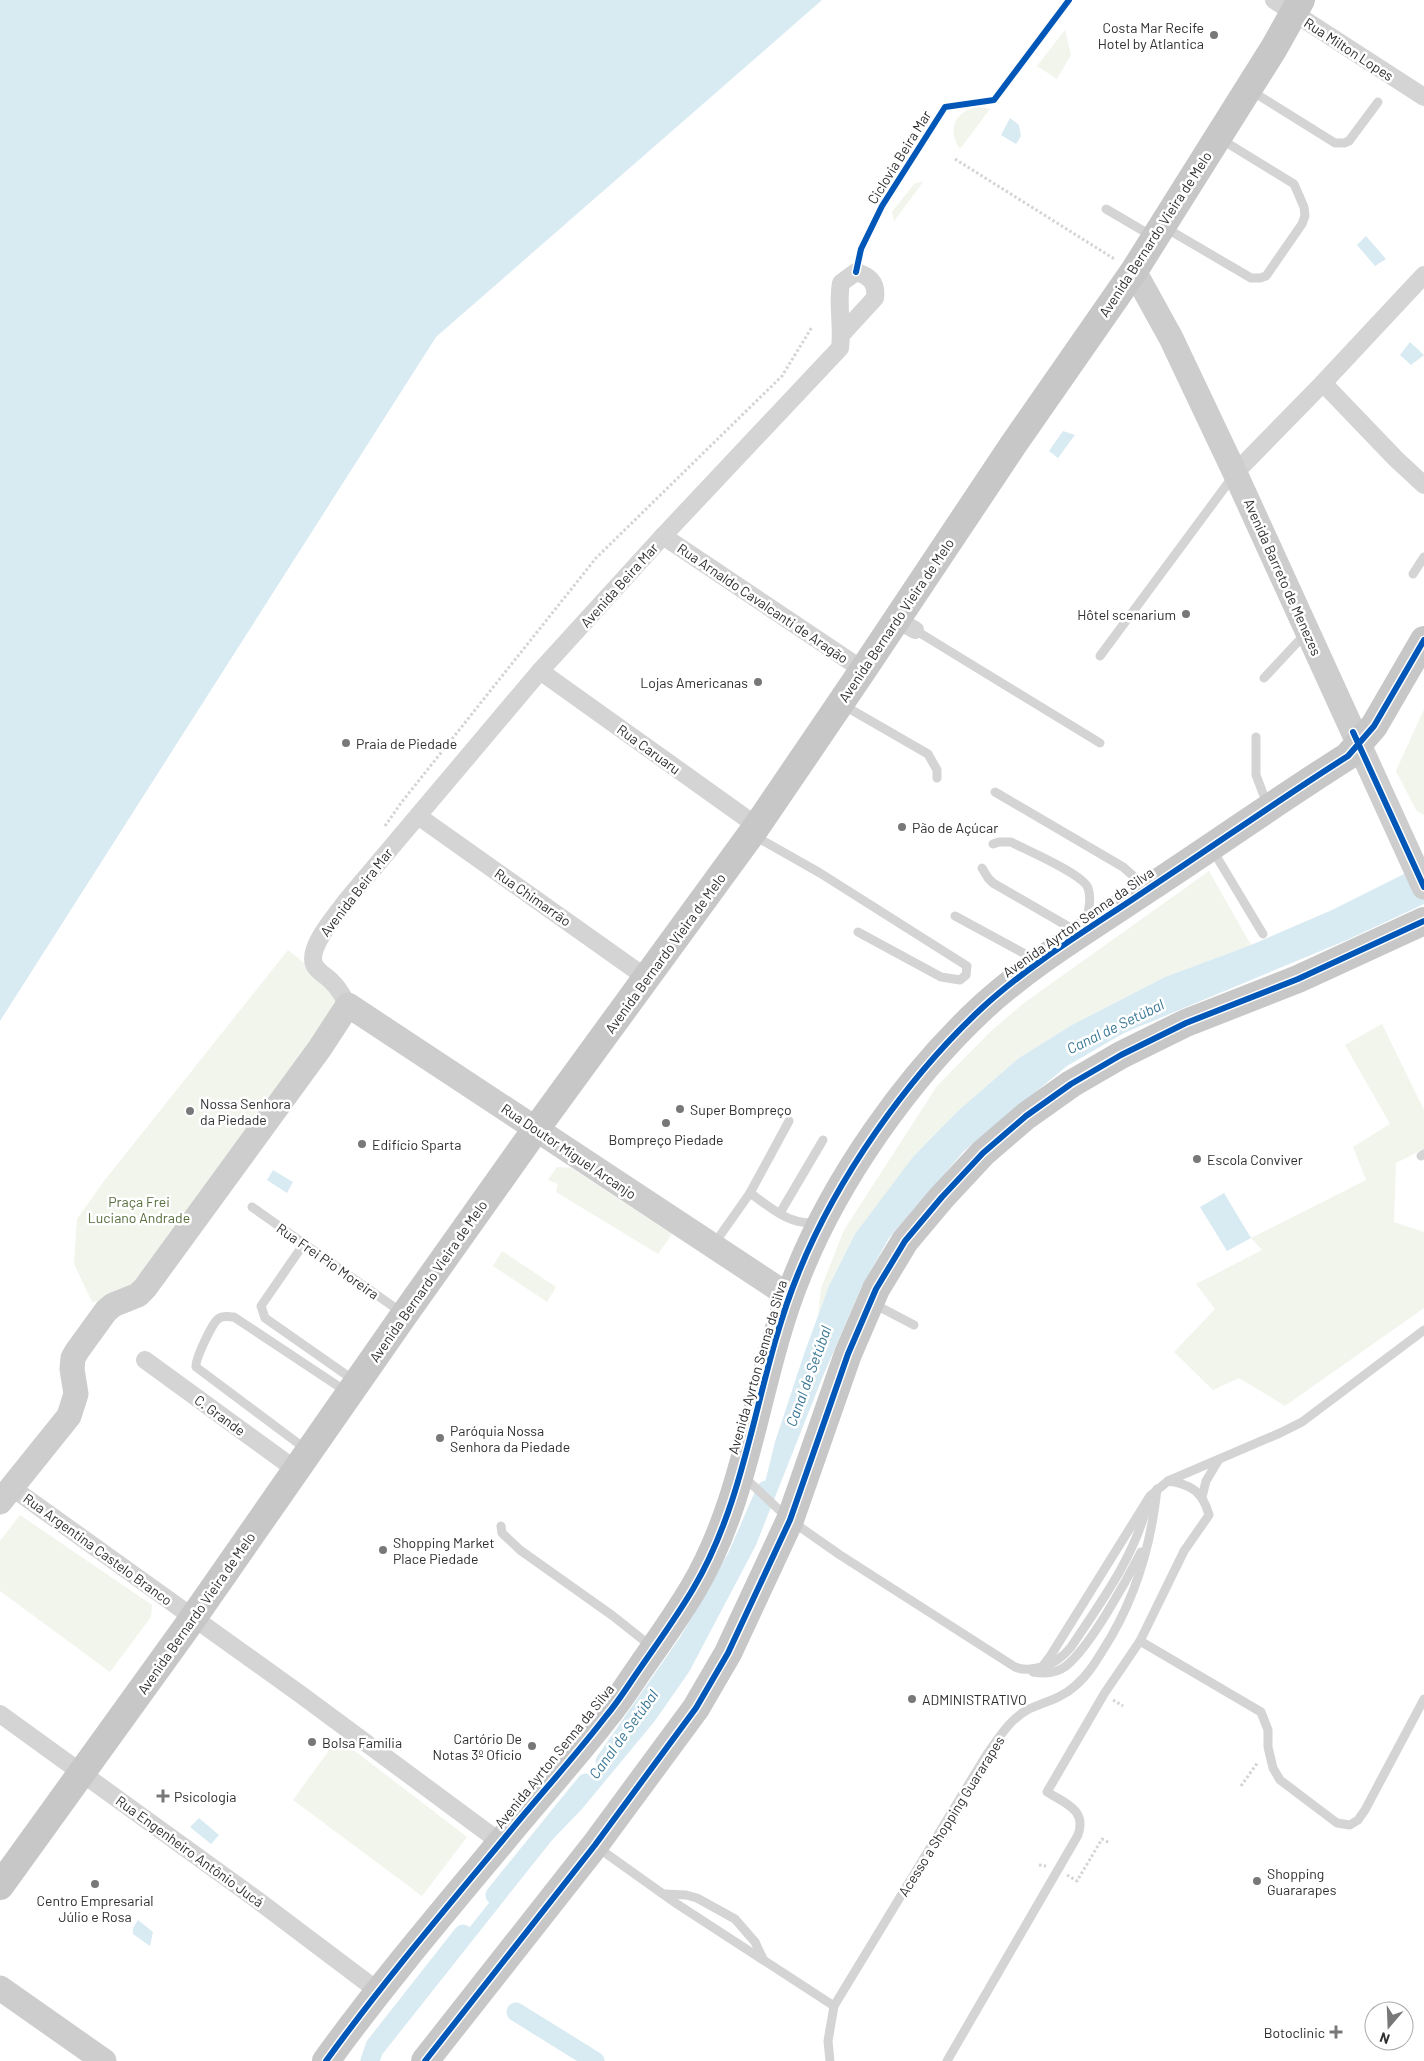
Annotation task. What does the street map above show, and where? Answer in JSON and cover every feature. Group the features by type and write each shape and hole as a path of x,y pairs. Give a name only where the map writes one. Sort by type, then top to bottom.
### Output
{"main road":[{"name":"Avenida Bernardo Vieira de Melo","path":"0,1886 193,1618 404,1314 536,1129 648,979 754,830 864,670 906,625 1013,445 1134,271 1248,89 1290,4"},
{"name":"Avenida Barreto de Menezes","path":"1134,271 1171,338 1235,473 1359,746 1418,864"},
{"name":"Avenida Ayrton Senna da Silva","path":"326,2061 378,1991 608,1714 694,1587 714,1550 746,1479 773,1348 789,1296 808,1250 850,1172 919,1075 979,1011 1006,987 1083,932 1348,756 1359,746 1387,707 1424,640"},
{"path":"425,2061 594,1845 696,1708 728,1653 790,1520 845,1363 870,1302 890,1264 905,1241 982,1153 1026,1116 1071,1084 1121,1056 1186,1024 1298,979 1424,920"},
{"name":"Rua Doutor Miguel Arcanjo","path":"348,1005 789,1296"},
{"path":"6,1494 69,1416 76,1394 72,1369 73,1358 82,1343 106,1311 113,1305 138,1295 145,1288 320,1048 348,1005"},
{"path":"0,1988 104,2061"}],"street":[{"name":"Rua Milton Lopes","path":"1290,4 1424,97"},
{"path":"1235,473 1323,383 1424,275"},
{"name":"Avenida Beira Mar","path":"348,1005 332,982 316,968 312,961 316,945 346,901 540,671 662,536 840,348 842,334"},
{"path":"1323,383 1396,460 1424,485"},
{"name":"Rua Arnaldo Cavalcanti de Aragão","path":"662,536 864,670"},
{"name":"Rua Caruaru","path":"540,671 754,830"},
{"name":"Rua Chimarrão","path":"418,816 648,979"},
{"name":"C. Grande","path":"145,1360 302,1461"},
{"name":"Rua Argentina Castelo Branco","path":"6,1494 193,1618 500,1842"},
{"name":"Rua Engenheiro Antônio Jucá","path":"0,1714 83,1772 378,1991"}],"lane":[{"path":"1248,89 1335,143 1349,141 1378,102"},
{"path":"1106,209 1158,231 1251,278 1266,276 1302,224 1305,216 1304,207 1294,184 1217,137"},
{"path":"1100,656 1235,473"},
{"path":"1413,574 1424,557"},
{"path":"906,625 1100,743"},
{"path":"1264,678 1308,632"},
{"path":"840,704 928,754 937,770 937,778"},
{"path":"1256,737 1256,775 1269,807"},
{"path":"995,792 1123,866 1148,889"},
{"path":"754,830 967,966 966,975 960,980 941,977 858,932"},
{"path":"982,868 993,882 1083,932 1090,896 1088,886 1078,876 1011,842 993,844"},
{"path":"1211,846 1263,934"},
{"path":"955,916 1040,962"},
{"path":"712,1246 750,1193 789,1121"},
{"path":"780,1213 823,1140"},
{"path":"750,1193 791,1220 801,1223 822,1221"},
{"name":"Rua Frei Pio Moreira","path":"252,1207 303,1245 404,1314"},
{"path":"303,1245 261,1306 262,1312 265,1318 354,1388"},
{"path":"870,1302 914,1325"},
{"path":"302,1461 196,1367 198,1356 218,1319 225,1316 234,1317 354,1388"},
{"path":"1042,1667 1156,1489 1168,1481 1302,1422 1424,1330"},
{"path":"1202,1497 1206,1481 1218,1460"},
{"path":"746,1479 790,1520 932,1614 1024,1671 1052,1673 1066,1666 1080,1652 1132,1569 1150,1534"},
{"path":"946,2061 1078,1835 1081,1826 1080,1817 1076,1810 1046,1792 1104,1694 1140,1641 1184,1552 1209,1515 1202,1497 1196,1490 1184,1484 1168,1481"},
{"name":"Acesso a Shopping Guararapes","path":"830,2061 828,2041 834,2006 987,1754 1016,1716 1055,1699 1074,1688 1090,1670 1113,1635 1135,1587 1150,1534 1156,1489"},
{"path":"1024,1671 1056,1662 1067,1652 1121,1572 1138,1535 1150,1496"},
{"path":"501,1526 502,1533 520,1550 654,1648"},
{"path":"1140,1641 1261,1712 1268,1730 1268,1747 1273,1768 1280,1780 1331,1820 1343,1825 1350,1826 1358,1820 1365,1810 1424,1699"},
{"path":"594,1845 663,1894 834,2006"},
{"path":"663,1894 686,1895 697,1898 735,1919 755,1942 764,1960"}],"path":[{"path":"956,159 1106,253"},
{"path":"384,827 401,803 596,558 782,376 812,327"},
{"path":"1241,1786 1268,1747"}],"green space":[{"path":"1065,30 1071,55 1057,79 1037,66"},
{"path":"980,107 990,109 960,149 954,134 956,121 965,112"},
{"path":"923,182 894,221 892,212 915,183"},
{"path":"1424,709 1424,815 1416,810 1396,771"},
{"path":"1209,871 1251,945 1165,977 1072,1025 1019,1058 959,1110 913,1158 855,1234 833,1278 818,1315 821,1288 844,1230 937,1086 990,1032 1024,1003"},
{"name":"Praça Frei Luciano Andrade","path":"288,950 335,988 337,1011 136,1290 106,1300 92,1302 74,1264 77,1219 104,1181"},
{"path":"1382,1024 1424,1110 1424,1149 1396,1163 1394,1222 1424,1232 1424,1308 1285,1406 1239,1378 1213,1390 1174,1352 1215,1309 1196,1284 1262,1250 1251,1238 1366,1180 1353,1147 1390,1124 1345,1045"},
{"path":"557,1167 571,1168 672,1234 658,1254 556,1192 558,1184 548,1180"},
{"path":"502,1251 556,1287 547,1302 493,1266"},
{"path":"20,1515 152,1605 151,1617 110,1672 0,1591 0,1541"},
{"path":"338,1738 467,1837 422,1896 293,1800"}],"water":[{"path":"0,0 822,0 436,337 0,1021"},
{"path":"1010,118 1019,125 1021,136 1016,144 1001,135"},
{"path":"1366,236 1386,259 1375,266 1357,245"},
{"path":"1410,342 1424,355 1411,365 1400,355"},
{"path":"1063,431 1075,435 1058,458 1049,451"},
{"path":"1424,864 1424,904 1347,940 1124,1033 1067,1066 964,1151 889,1238 861,1288 823,1376 756,1545 689,1672 654,1722 582,1809 552,1840 377,2061 367,2061 375,2046 618,1741 689,1641 737,1557 758,1511 775,1442 829,1286 855,1234 913,1157 959,1110 1019,1058 1072,1025 1165,977 1251,945 1332,910"},
{"path":"273,1170 293,1182 287,1193 267,1180"},
{"path":"1224,1193 1251,1238 1227,1251 1200,1207"},
{"path":"199,1818 219,1835 211,1844 190,1827"},
{"path":"138,1920 153,1932 150,1946 133,1934 133,1928"}],"waterway":[{"name":"Canal de Setúbal","path":"605,1762 689,1641 737,1557 766,1490"},
{"name":"Canal de Setúbal","path":"495,1895 586,1783"},
{"name":"Canal de Setúbal","path":"370,2061 375,2046 463,1934"},
{"path":"516,2012 595,2061"}],"cycle path":[{"name":"Ciclovia Beira Mar","path":"856,272 861,249 882,206 945,107 994,100 1069,0"},
{"path":"326,2061 412,1950 611,1710 693,1589 712,1552 728,1514 772,1353 798,1274 832,1202 876,1132 901,1098 954,1036 982,1008 1021,975 1348,756 1374,726 1424,640"},
{"path":"1353,732 1424,887"},
{"path":"425,2061 595,1845 696,1708 728,1653 790,1520 848,1354 876,1289 905,1241 942,1197 983,1153 1026,1116 1071,1084 1121,1055 1186,1023 1298,979 1424,921"}],"place":[{"name":"Costa Mar Recife Hotel by Atlantica","path":"1214,35"},
{"name":"Hôtel scenarium","path":"1186,614"},
{"name":"Lojas Americanas","path":"758,682"},
{"name":"Praia de Piedade","path":"346,743"},
{"name":"Pão de Açúcar","path":"902,827"},
{"name":"Super Bompreço","path":"680,1109"},
{"name":"Nossa Senhora da Piedade","path":"190,1111"},
{"name":"Bompreço Piedade","path":"666,1123"},
{"name":"Edifício Sparta","path":"362,1144"},
{"name":"Escola Conviver","path":"1197,1159"},
{"name":"Paróquia Nossa Senhora da Piedade","path":"440,1438"},
{"name":"Shopping Market Place Piedade","path":"383,1550"},
{"name":"ADMINISTRATIVO","path":"912,1699"},
{"name":"Bolsa Familia","path":"312,1742"},
{"name":"Cartório De Notas 3º Oficio","path":"532,1746"},
{"name":"Psicologia","path":"163,1796"},
{"name":"Shopping Guararapes","path":"1257,1881"},
{"name":"Centro Empresarial Júlio e Rosa","path":"95,1884"},
{"name":"Botoclinic","path":"1336,2032"}]}
